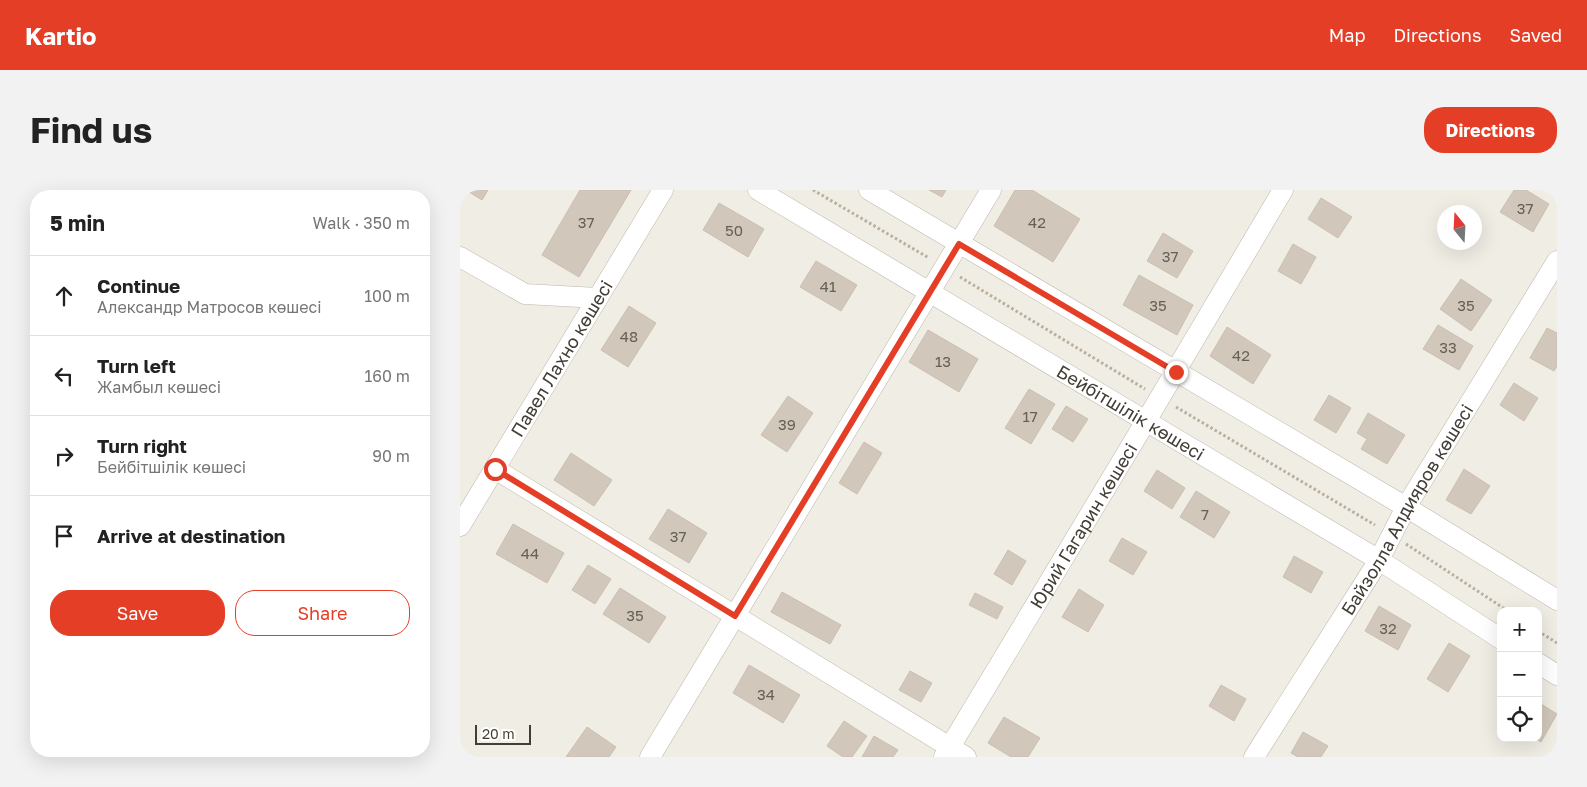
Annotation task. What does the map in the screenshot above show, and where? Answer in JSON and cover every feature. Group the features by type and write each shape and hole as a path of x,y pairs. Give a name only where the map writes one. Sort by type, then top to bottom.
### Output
{"street":[{"name":"Павел Лахно көшесі","path":"460,526 663,190"},
{"name":"Бейбітшілік көшесі","path":"758,190 1379,560 1497,636"},
{"path":"869,190 1406,507 1557,600"},
{"path":"650,757 991,190"},
{"name":"Юрий Гагарин көшесі","path":"953,754 1283,190"},
{"path":"460,257 525,294 598,298"},
{"name":"Байзолла Алдияров көшесі","path":"1254,757 1379,560 1406,507 1557,260"},
{"path":"495,469 735,616 953,754"},
{"path":"1542,666 1557,675"}],"path":[{"path":"813,190 1160,398 1392,534 1502,607"},
{"path":"1542,634 1557,643"}],"building":[{"path":"466,190 488,190 482,200"},
{"path":"580,190 631,190 579,277 542,255"},
{"path":"929,190 946,190 942,197"},
{"path":"1015,190 1032,190 1080,219 1053,262 994,226"},
{"path":"1514,190 1526,190 1549,204 1533,232 1500,212"},
{"path":"1321,198 1352,217 1338,238 1308,219"},
{"path":"719,203 764,229 748,257 703,230"},
{"path":"1163,233 1193,251 1177,278 1147,261"},
{"path":"1293,244 1316,257 1301,284 1278,271"},
{"path":"816,261 857,285 841,311 800,287"},
{"path":"1139,275 1193,305 1177,335 1123,305"},
{"path":"1461,279 1492,300 1471,331 1440,309"},
{"path":"629,306 656,323 628,367 601,350"},
{"path":"1438,325 1473,346 1459,370 1423,349"},
{"path":"1227,327 1271,355 1253,384 1210,356"},
{"path":"1547,328 1557,333 1557,366 1554,371 1530,358"},
{"path":"928,330 978,359 959,392 909,362"},
{"path":"1514,383 1538,398 1524,421 1500,405"},
{"path":"1029,389 1055,404 1031,444 1005,428"},
{"path":"1329,395 1351,408 1336,433 1314,420"},
{"path":"788,396 813,413 787,452 761,435"},
{"path":"1066,406 1088,419 1073,442 1052,429"},
{"path":"1368,413 1405,435 1387,464 1361,449 1367,439 1357,433"},
{"path":"864,442 882,453 857,494 839,483"},
{"path":"571,453 612,480 594,506 554,480"},
{"path":"1464,469 1490,486 1471,514 1446,500"},
{"path":"1157,470 1185,488 1172,509 1144,491"},
{"path":"1196,491 1230,512 1214,538 1180,517"},
{"path":"668,509 707,533 689,563 649,539"},
{"path":"513,524 564,553 547,583 496,554"},
{"path":"1122,538 1147,552 1133,575 1109,561"},
{"path":"1008,550 1026,561 1012,585 994,574"},
{"path":"1294,556 1323,572 1311,593 1283,577"},
{"path":"588,565 611,579 595,604 572,590"},
{"path":"620,588 666,617 649,643 603,614"},
{"path":"1079,589 1104,605 1088,632 1062,617"},
{"path":"782,592 841,625 830,644 771,612"},
{"path":"975,593 1003,607 997,619 969,605"},
{"path":"1379,606 1411,625 1398,650 1365,631"},
{"path":"1449,643 1470,656 1448,692 1427,679"},
{"path":"749,665 800,695 783,723 733,693"},
{"path":"910,671 932,683 921,702 899,690"},
{"path":"1221,685 1246,699 1234,721 1209,706"},
{"path":"1542,705 1557,714 1542,740"},
{"path":"1004,717 1040,738 1028,757 1011,757 988,743"},
{"path":"844,721 867,736 852,757 843,757 827,746"},
{"path":"587,727 616,747 609,757 566,757"},
{"path":"1303,732 1328,746 1321,757 1298,757 1291,753"},
{"path":"874,736 898,750 893,757 862,757"}],"route":[{"path":"495,469 735,616 959,244 1176,372"}]}
